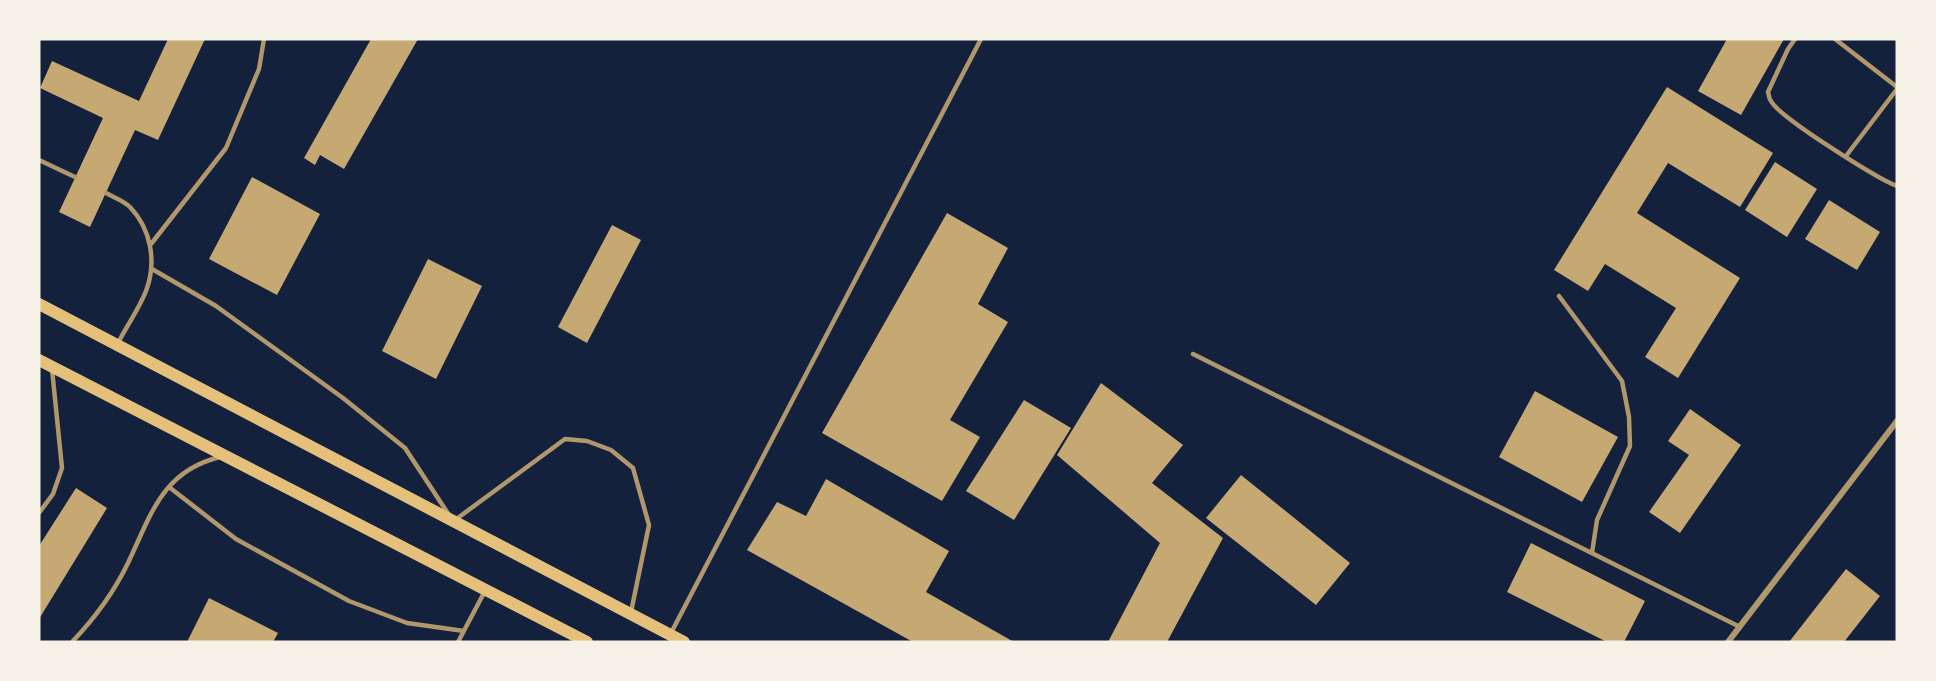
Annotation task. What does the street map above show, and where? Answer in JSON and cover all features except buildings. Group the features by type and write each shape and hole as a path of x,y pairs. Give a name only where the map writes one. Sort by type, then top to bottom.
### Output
{"main road":[{"path":"39,304 684,642"},
{"path":"39,360 587,642"}],"street":[{"path":"1728,642 1897,421"}],"lane":[{"path":"151,244 225,148 258,69 264,39"},
{"path":"670,635 981,39"},
{"path":"1795,39 1768,92 1771,103 1799,125 1846,156 1897,186"},
{"path":"1835,39 1897,88 1846,156"},
{"path":"39,160 75,177"},
{"path":"106,193 129,205 142,222 151,244 152,269 146,291 117,345"},
{"path":"152,269 233,318 343,398 405,448 453,521 565,439 587,441 611,450 633,468 649,525 631,614"},
{"path":"1559,296 1622,381 1629,417 1630,447 1597,520 1592,553"},
{"path":"1192,354 1740,627"},
{"path":"39,513 53,494 62,468 51,366"},
{"path":"72,642 109,596 128,564 152,510 177,476 201,462 225,456"},
{"path":"169,487 236,539 349,602 407,623 464,631"},
{"path":"458,642 486,590"}]}
